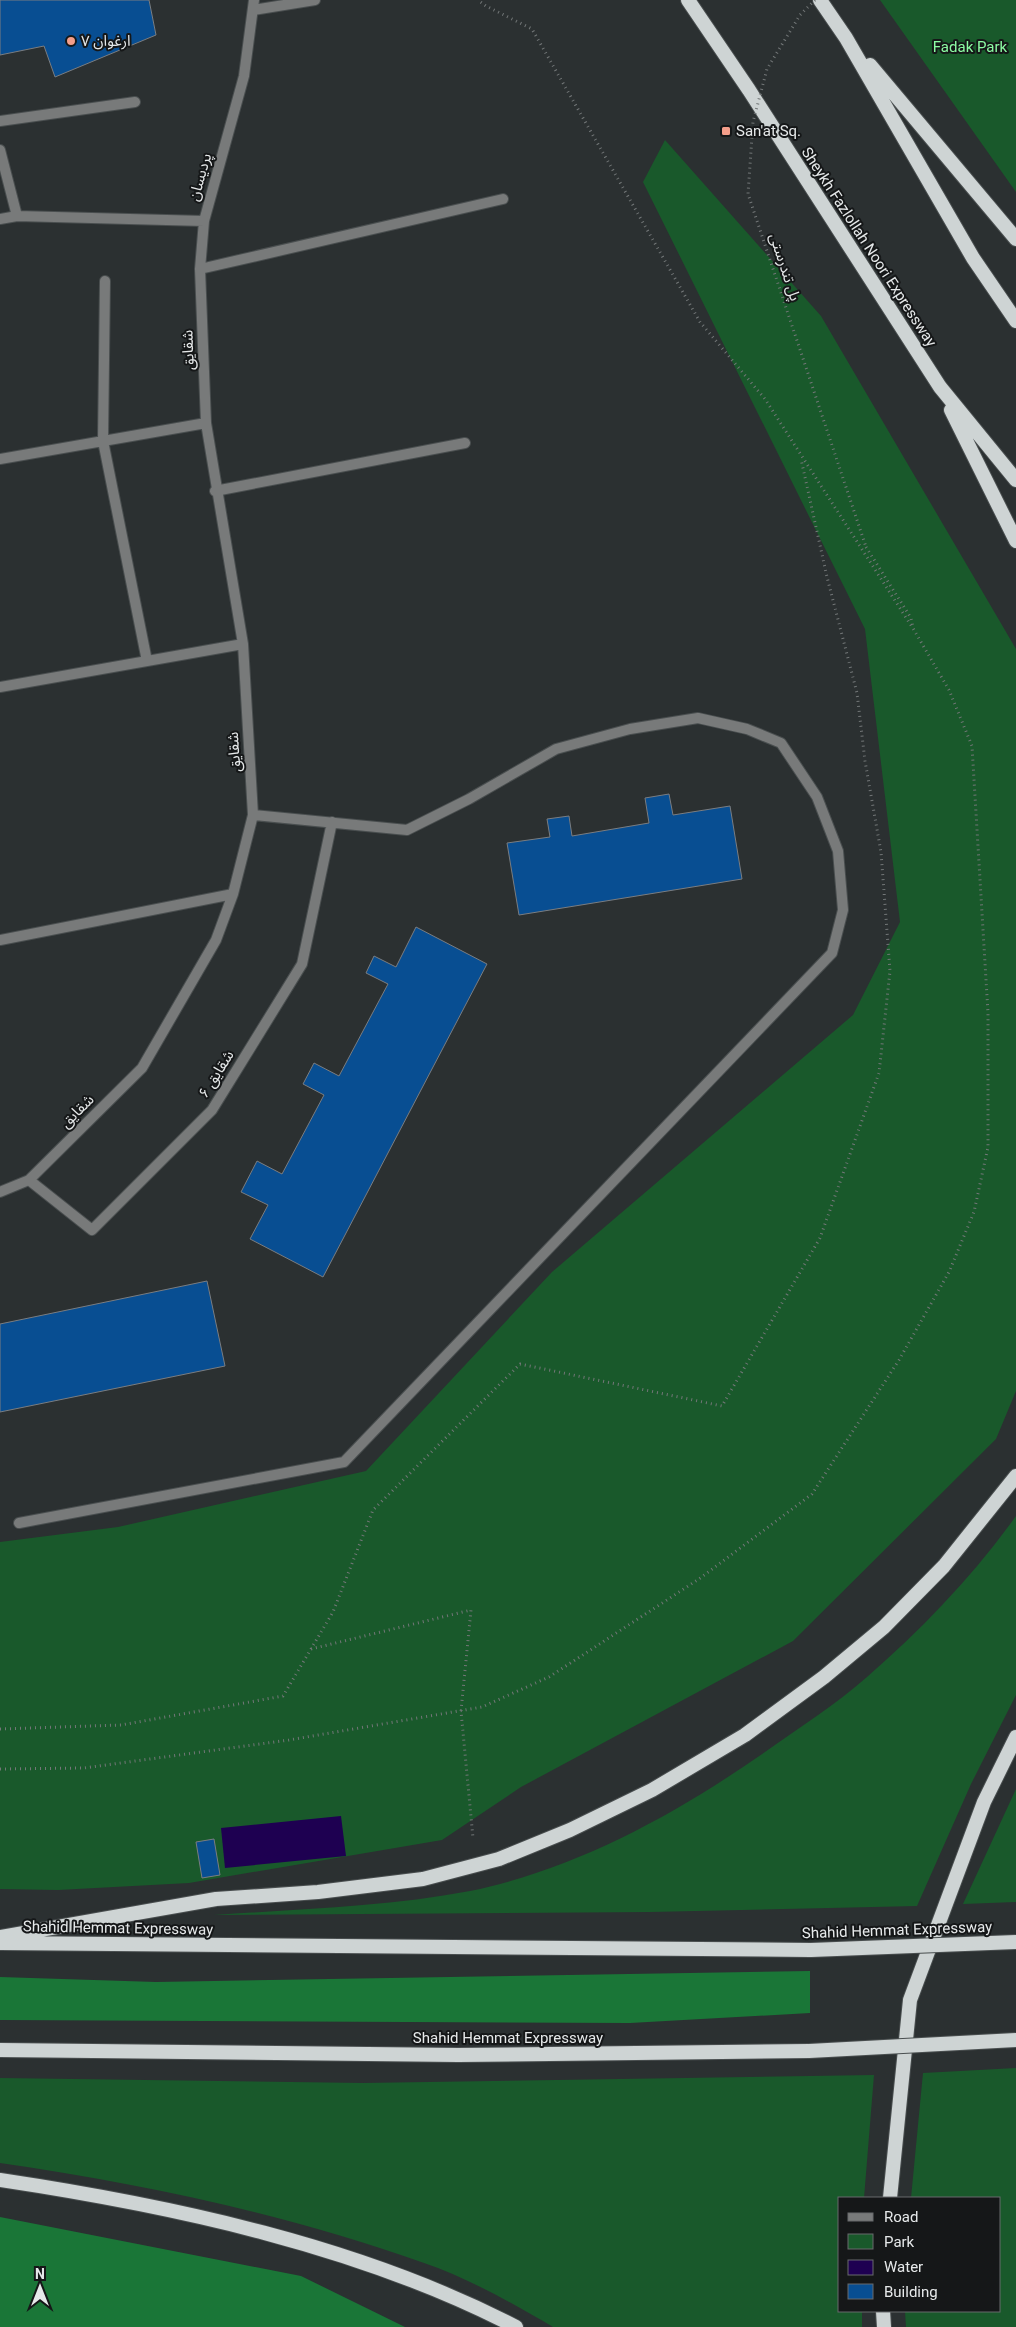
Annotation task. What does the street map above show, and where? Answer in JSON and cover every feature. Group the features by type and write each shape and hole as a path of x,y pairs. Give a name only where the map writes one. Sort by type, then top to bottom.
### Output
{"highway":[{"name":"Sheykh Fazlollah Noori Expressway","path":"688,0 754,98 940,387 1016,480"},
{"path":"820,0 846,38 973,258 1016,321"},
{"path":"846,38 1016,239"},
{"path":"940,387 1016,542"},
{"path":"0,1937 216,1899 318,1892 423,1879 499,1859 570,1830 669,1780 744,1735 824,1677 884,1626 944,1566 1016,1476"},
{"path":"890,2197 910,2000 984,1802 1016,1737"},
{"name":"Shahid Hemmat Expressway","path":"0,1943 811,1950 1016,1942"},
{"name":"Shahid Hemmat Expressway","path":"0,2050 458,2056 809,2051 1016,2040"},
{"path":"0,2180 150,2206 293,2242 424,2285 473,2305 516,2327"},
{"path":"883,2312 884,2327"}],"street":[{"path":"254,5 315,0"},
{"name":"پردیسان","path":"0,219 17,216 204,221 244,76 254,5"},
{"path":"0,121 135,102"},
{"path":"0,150 17,216"},
{"path":"200,269 503,199"},
{"name":"شقایق","path":"0,1192 29,1180 142,1068 216,940 233,894 253,815 243,644 215,491 206,423 200,269 204,221"},
{"path":"105,281 103,441 147,661"},
{"path":"0,459 206,423"},
{"path":"215,491 465,442"},
{"path":"0,687 243,644"},
{"path":"19,1523 344,1462 832,953 842,910 838,851 817,797 781,744 747,728 698,718 630,729 556,750 469,799 406,830 253,815"},
{"name":"شقایق ۶","path":"29,1180 92,1230 212,1110 302,964 332,822"},
{"path":"0,940 233,894"}],"path":[{"path":"0,1769 84,1768 288,1740 482,1707 549,1677 699,1579 812,1494 899,1360 949,1272 974,1212 988,1147 988,1013 972,746 949,690 914,630 766,400 700,322 532,29 486,6 478,0"},
{"name":"پل تندرستی","path":"815,0 800,15 767,69 753,122 748,194 866,547 911,618 914,630"},
{"path":"0,1729 121,1725 283,1696 333,1612 373,1510 520,1364 722,1406 820,1238 879,1073 890,971 881,852 865,761 857,693 827,577 801,456"},
{"path":"311,1649 471,1610 461,1711 473,1838"}],"green space":[{"name":"Fadak Park","path":"880,0 1016,0 1016,192"},
{"path":"665,140 821,316 1016,649 1016,1391 996,1439 793,1641 521,1787 442,1840 189,1883 58,1890 0,1889 0,1542 118,1527 366,1471 552,1272 853,1015 900,922 865,629 643,182"},
{"path":"1016,1516 1016,1695 971,1784 917,1906 650,1912 214,1915 407,1901 470,1891 549,1869 587,1854 624,1836 661,1817 731,1775 817,1716 855,1687 887,1659 946,1601 982,1560"},
{"path":"1016,1789 1016,1902 963,1904"},
{"path":"810,1971 810,2013 630,2023 0,2020 0,1977 156,1982"},
{"path":"1016,2068 1016,2327 906,2327 905,2312 1001,2312 1001,2197 911,2197 923,2073"},
{"path":"874,2075 864,2197 838,2197 838,2312 862,2312 862,2327 553,2327 523,2309 457,2276 373,2245 215,2202 54,2171 0,2163 0,2078 363,2083"},
{"path":"0,2217 301,2276 405,2327 0,2327"}],"water":[{"path":"341,1816 346,1856 225,1868 221,1828"}],"building":[{"name":"ارغوان ۷","path":"0,0 149,0 156,35 55,77 44,46 0,55"},
{"path":"669,794 673,815 730,806 742,879 519,915 507,843 550,837 547,819 569,816 572,836 649,823 645,798"},
{"path":"416,927 487,964 323,1277 250,1239 268,1205 241,1192 257,1161 282,1174 324,1095 303,1084 314,1063 339,1076 388,984 366,973 374,956 396,967"},
{"path":"207,1281 225,1366 0,1412 0,1324"},
{"path":"214,1839 220,1875 202,1878 196,1842"}],"place":[{"name":"ارغوان ۷","path":"71,41"},
{"name":"San'at Sq.","path":"726,131"}]}
